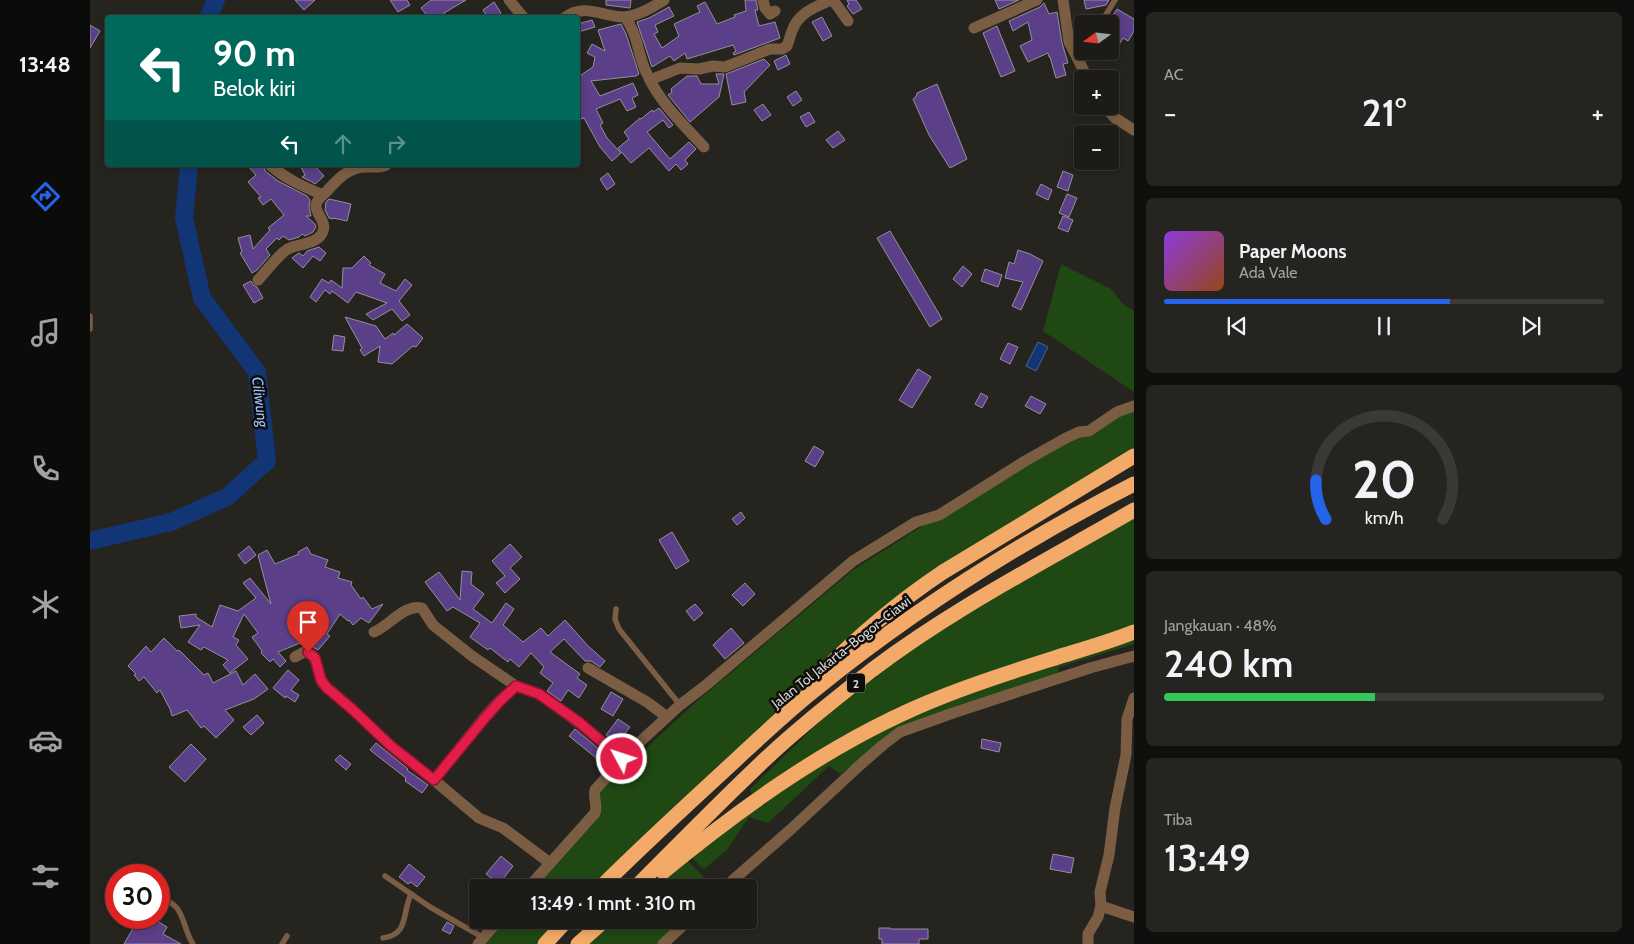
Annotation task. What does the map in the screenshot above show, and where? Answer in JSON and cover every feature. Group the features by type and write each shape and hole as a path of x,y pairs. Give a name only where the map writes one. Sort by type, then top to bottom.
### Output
{"highway":[{"path":"770,728 846,649 916,590 1134,456"},
{"name":"Jalan Tol Jakarta–Bogor–Ciawi","path":"609,879 658,830 770,728 840,670 958,585 1040,534 1134,484"},
{"name":"2","path":"643,879 757,767 873,670 932,628 1000,586 1134,510"},
{"path":"654,879 712,832 799,771 875,728 924,704 980,682 1134,632"},
{"path":"545,944 559,929"},
{"path":"578,944 594,929"}],"street":[{"path":"509,0 522,15"},
{"path":"568,15 582,10 625,17 641,12 664,0"},
{"path":"763,0 767,12 770,14 775,11"},
{"path":"650,80 680,68 725,67 770,49 782,49 787,46 791,32 798,19 812,9 832,0 848,21"},
{"path":"974,28 1037,0"},
{"path":"1063,0 1066,33 1071,48 1083,70"},
{"path":"625,17 636,34 643,65 661,100 704,148"},
{"path":"1112,115 1134,130"},
{"path":"273,167 304,187 323,195"},
{"path":"258,280 288,248 316,240 321,235 323,223 316,202 336,181 352,169 378,167"},
{"path":"536,879 595,813 595,790 622,759 680,705 844,568 873,547 916,522 939,515 1025,461 1066,438 1079,432 1089,431 1117,412 1134,406"},
{"path":"374,632 395,617 420,607 425,611 433,625 472,656 516,686 539,694 580,723 622,759"},
{"path":"295,657 304,652 311,654 316,661 321,680 327,688 391,746 479,818 503,828 550,863"},
{"path":"734,879 883,744 900,732 953,712 1090,668 1134,656"},
{"path":"588,668 647,702 667,717"},
{"path":"434,780 488,714 516,686"},
{"path":"1088,944 1088,934 1098,917 1101,906 1100,892 1109,855 1115,808 1126,755 1127,719 1134,698"},
{"path":"1101,906 1134,917"},
{"path":"481,941 491,929"},
{"path":"663,944 679,929"}],"lane":[{"path":"1106,15 1115,0"},
{"path":"1071,48 1074,39"},
{"path":"90,316 90,329"},
{"path":"616,609 615,618 619,628 680,705"},
{"path":"385,876 481,941"},
{"path":"383,938 394,936 401,928 410,894"},
{"path":"170,903 179,911 188,937 193,944"},
{"path":"282,944 287,936"}],"green space":[{"path":"1061,264 1111,289 1123,304 1134,311 1134,392 1043,331"},
{"path":"1134,406 1134,456 943,572 770,728 609,879 535,879 595,804 608,774 613,781 696,702 853,570 1025,461"},
{"path":"1134,510 1134,644 1059,667 1056,679 903,729 840,774 829,766 768,823 749,817 726,851 704,869 686,853 756,801 750,789 873,670"},
{"path":"684,857 706,879 656,879"},
{"path":"491,929 559,929 545,944 478,944"},
{"path":"595,929 680,929 664,944 578,944"}],"water":[{"path":"1038,342 1048,347 1036,371 1026,366"}],"building":[{"path":"295,0 315,0 304,10"},
{"path":"390,0 407,0 410,5 398,12"},
{"path":"431,0 466,0 444,13 446,15 427,15 421,8"},
{"path":"606,0 631,0 630,8 606,5"},
{"path":"745,0 756,0 758,10 755,10 759,26 775,22 780,38 734,55 733,53 736,51 733,45 687,59 685,53 674,61 670,56 652,67 637,22 669,7 674,16 655,25 658,32 654,34 662,48 679,36 674,24 700,12 697,6 705,2 717,24 746,11"},
{"path":"847,0 856,0 862,9 853,14 847,6 849,4"},
{"path":"995,0 1019,0 999,9"},
{"path":"1084,0 1109,0 1106,5 1086,9"},
{"path":"494,2 501,13 499,15 486,15 483,10"},
{"path":"1044,3 1049,14 1057,12 1062,43 1068,63 1063,64 1066,75 1056,78 1048,53 1028,62 1020,46 1032,40 1028,22 1013,31 1009,21 1040,7"},
{"path":"1117,9 1134,19 1134,31 1128,41 1123,38 1119,44 1119,15 1113,15"},
{"path":"822,17 832,36 823,41 812,22"},
{"path":"592,20 595,27 580,31 580,23"},
{"path":"621,24 639,74 636,76 591,81 600,96 633,83 638,95 632,98 636,107 627,111 620,99 596,109 603,123 600,125 607,138 621,153 612,161 600,147 584,118 580,119 580,76 593,67 595,57 587,53 592,44 605,51 598,30"},
{"path":"90,25 100,31 90,48"},
{"path":"997,26 1015,71 1001,77 983,33"},
{"path":"786,55 790,64 778,70 774,61"},
{"path":"764,59 770,65 744,92 746,102 732,105 726,74"},
{"path":"716,74 724,74 719,97 690,122 668,95 672,92 671,89 687,76 697,76 701,84 719,84"},
{"path":"937,84 967,159 950,168 929,135 913,99 917,93"},
{"path":"796,91 802,100 793,106 787,97"},
{"path":"763,104 771,115 762,121 754,110"},
{"path":"659,108 673,125 669,128 663,120 647,132 670,159 689,142 696,149 685,160 688,164 681,170 676,164 669,171 649,148 631,163 618,148 629,139 624,132 640,118"},
{"path":"809,112 815,122 806,127 800,117"},
{"path":"838,131 845,140 833,148 826,140"},
{"path":"249,167 264,167 265,171 278,181 307,196 310,200 311,216 306,216 316,227 313,232 305,236 302,234 289,240 283,236 279,240 277,238 266,249 270,255 252,273 240,253 242,252 238,238 250,235 253,249 270,230 268,228 284,215 271,199 263,205 258,198 261,197 248,182 256,175"},
{"path":"301,167 316,167 324,176 315,184 302,177 305,175"},
{"path":"1063,171 1073,175 1068,191 1057,187"},
{"path":"608,173 615,184 607,190 600,179"},
{"path":"1041,184 1052,190 1048,200 1036,194"},
{"path":"1067,194 1077,198 1069,217 1059,213"},
{"path":"329,199 351,204 347,221 329,218 325,210 326,202"},
{"path":"1063,216 1073,220 1068,232 1058,228"},
{"path":"890,231 942,319 930,327 877,238"},
{"path":"319,247 326,253 320,261 313,256 303,268 292,258 299,253 303,256 307,251"},
{"path":"1018,250 1043,261 1021,310 1012,306 1023,282 1005,278 1009,262 1014,264"},
{"path":"364,256 371,263 369,265 385,274 380,283 396,291 405,279 412,285 399,301 410,315 402,321 392,309 373,320 366,314 387,303 356,292 348,303 332,291 330,294 325,290 316,302 310,297 322,279 329,283 331,280 342,288 343,268 352,268"},
{"path":"963,266 972,274 962,287 953,279"},
{"path":"985,269 1002,275 998,287 981,281"},
{"path":"251,281 263,298 254,303 243,285"},
{"path":"345,317 376,326 385,339 393,333 394,335 407,324 423,338 416,347 413,346 392,364 378,362 380,346 364,356 360,350 362,348"},
{"path":"334,335 345,337 343,351 332,350"},
{"path":"1008,343 1018,347 1010,364 1000,359"},
{"path":"918,369 931,377 912,408 899,400"},
{"path":"981,393 988,397 982,408 975,404"},
{"path":"1031,396 1046,404 1040,414 1025,406"},
{"path":"814,446 824,452 815,467 805,461"},
{"path":"741,512 745,518 737,525 732,519"},
{"path":"672,532 689,561 676,569 659,540"},
{"path":"510,544 522,557 510,568 520,579 505,593 496,583 505,576 492,561"},
{"path":"249,546 256,555 245,564 238,555"},
{"path":"307,547 311,554 328,560 325,567 340,572 338,578 352,582 351,585 361,599 363,597 372,609 383,604 369,623 361,618 353,625 340,614 327,634 330,636 318,650 300,643 278,652 286,661 280,667 273,659 270,662 261,653 262,651 252,637 258,633 244,614 233,637 239,640 236,645 248,659 230,673 223,665 228,660 204,647 201,650 188,642 200,625 181,628 179,616 196,614 196,617 212,627 220,605 238,611 256,598 243,583 250,578 271,604 258,555 267,550 275,564 299,554 298,552"},
{"path":"462,571 472,572 471,584 484,594 473,609 492,623 506,603 514,609 503,625 523,642 541,628 548,636 565,620 588,646 605,661 600,667 591,661 585,661 564,639 550,652 580,674 577,678 587,685 579,698 568,690 561,701 547,691 553,683 540,673 544,667 531,653 519,667 510,659 508,662 490,648 488,650 470,637 480,623 453,607 447,611 425,582 439,572 460,600"},
{"path":"745,583 755,594 743,606 732,595"},
{"path":"695,604 703,613 694,621 686,611"},
{"path":"731,628 744,643 725,659 713,645"},
{"path":"164,638 204,675 208,673 213,683 236,671 243,685 255,674 268,689 254,699 225,710 234,720 216,738 204,726 201,728 187,710 172,716 160,690 157,693 144,677 139,681 134,675 136,674 128,666 146,646 151,652"},
{"path":"288,670 299,680 291,690 299,695 295,702 286,696 285,698 273,688"},
{"path":"611,692 623,699 613,716 601,709"},
{"path":"257,715 264,723 251,735 243,727"},
{"path":"618,719 630,727 617,744 606,735"},
{"path":"575,729 611,759 606,766 569,736"},
{"path":"982,739 1001,743 999,752 981,748"},
{"path":"376,743 407,770 428,785 422,793 405,781 406,778 370,750"},
{"path":"191,744 206,759 185,782 169,767"},
{"path":"340,755 351,764 346,770 335,760"},
{"path":"1053,854 1074,858 1071,873 1050,869"},
{"path":"501,856 513,866 503,879 492,879 486,874"},
{"path":"409,864 425,877 417,887 411,882 408,884 399,877"},
{"path":"447,922 454,926 450,934 442,930"},
{"path":"879,928 928,929 928,939 919,939 919,944 882,944 882,939 879,939"},
{"path":"133,929 166,929 163,934 181,944 124,944"}],"waterway":[{"name":"Ciliwung","path":"209,15 216,0"},
{"name":"Ciliwung","path":"90,541 171,522 227,497 267,461 257,372 202,298 184,218 189,167"}],"route":[{"path":"308,652 315,658 323,684 381,738 434,780 484,719 516,686 539,694 580,723 622,759"}]}
